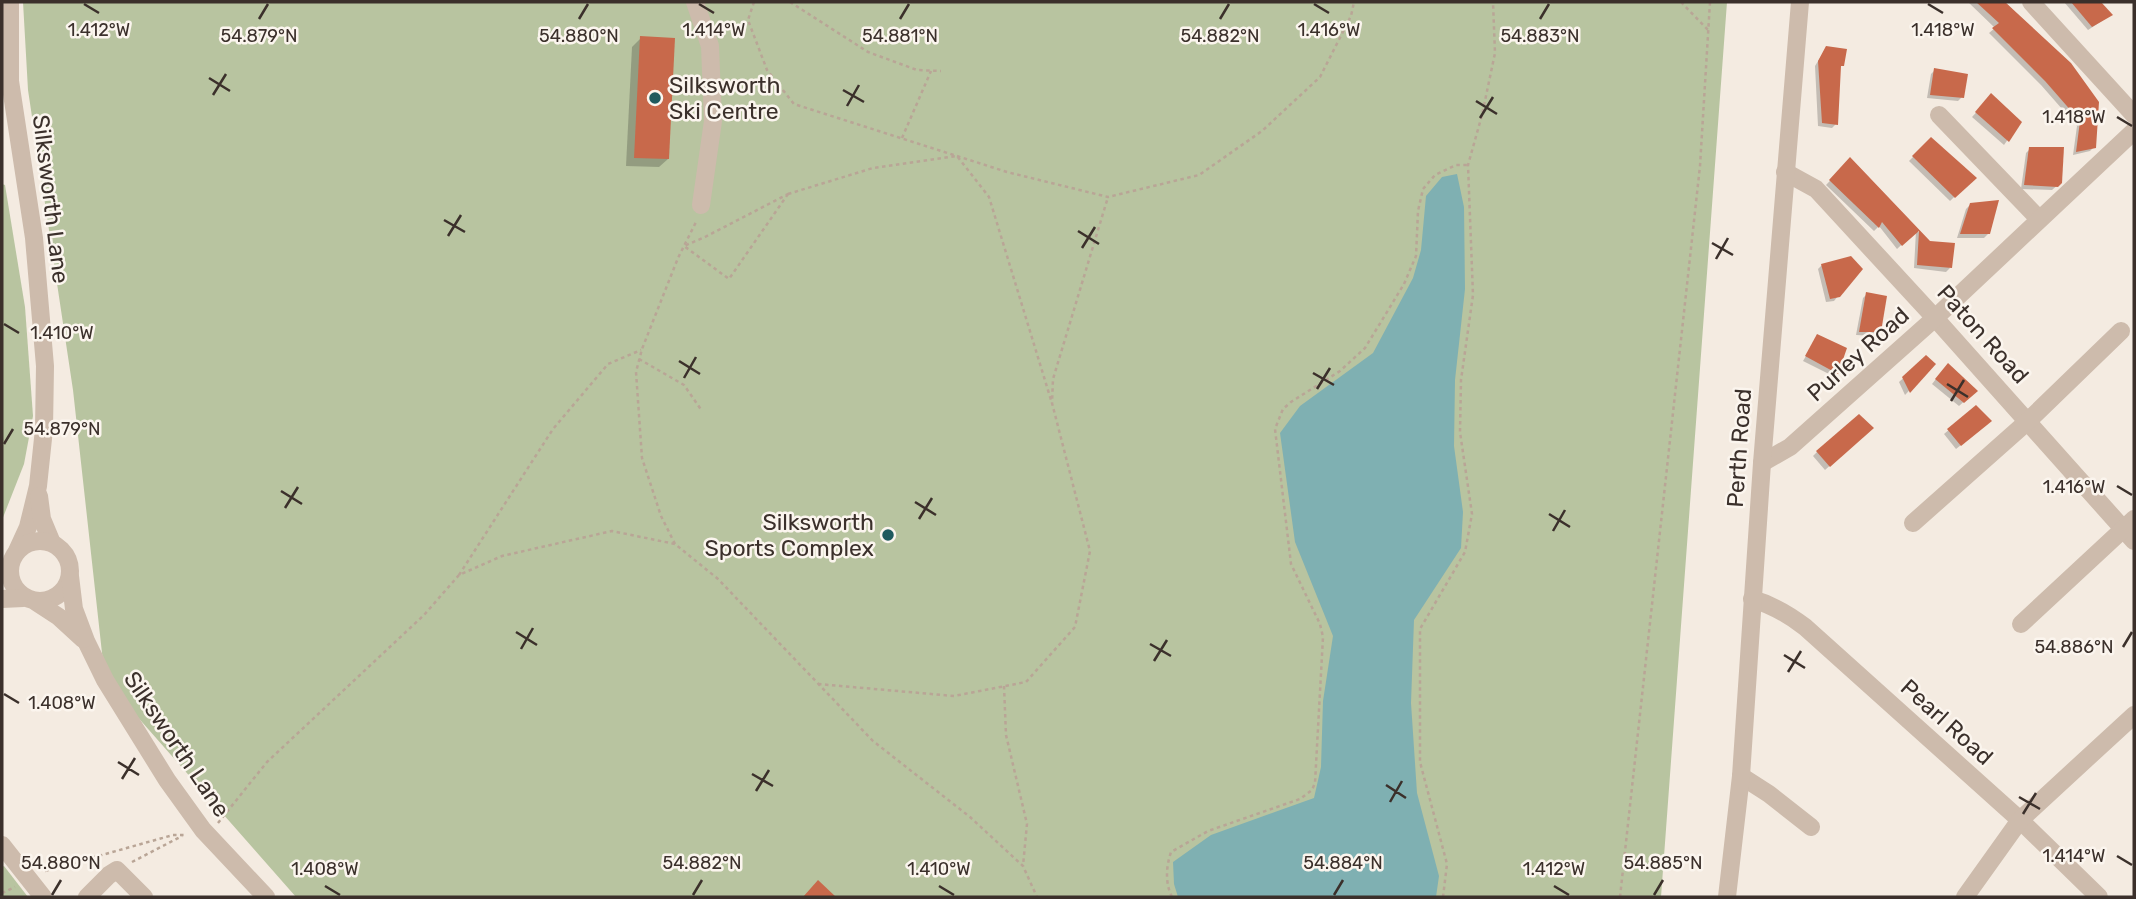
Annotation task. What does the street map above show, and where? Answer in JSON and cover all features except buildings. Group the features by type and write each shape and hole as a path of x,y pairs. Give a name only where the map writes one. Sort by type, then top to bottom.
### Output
{"street":[{"name":"Silksworth Lane","path":"8,561 28,527 38,486 44,429 45,366 34,238 6,81 10,2"},
{"path":"682,2 710,46"},
{"path":"695,2 710,46 713,129 701,205"},
{"name":"Perth Road","path":"1727,897 1741,776 1762,463 1800,2"},
{"path":"2031,2 2134,115"},
{"path":"1939,116 2039,219"},
{"name":"Purley Road","path":"1762,463 1790,447 1935,318 2134,131"},
{"name":"Paton Road","path":"1785,172 1816,189 2131,530"},
{"path":"1913,523 2028,421 2121,331"},
{"name":"Silksworth Lane","path":"38,486 42,519 52,544 61,549 67,558 74,609 105,680 167,780 203,830 266,897"},
{"path":"2021,624 2131,530"},
{"path":"30,600 14,589 9,576 8,561 27,543 40,541 52,544"},
{"path":"2,599 47,601 66,588 70,576"},
{"name":"Pearl Road","path":"1752,599 1772,605 1805,627 2020,820 2099,897"},
{"name":"Silksworth Lane","path":"30,600 59,617 86,641"},
{"path":"1965,897 2020,820 2134,715"},
{"path":"1741,776 1811,827"},
{"path":"2,845 43,897"},
{"path":"87,897 117,870 145,897"}],"path":[{"path":"754,2 748,20 768,70 794,104 1007,172 1108,197 1199,174 1262,131 1320,77 1350,16 1354,2"},
{"path":"790,2 868,52 917,70 941,71"},
{"path":"1443,897 1447,864 1420,762 1420,629 1465,552 1472,514 1460,432 1461,380 1474,295 1468,165 1495,53 1493,2"},
{"path":"1681,2 1708,30"},
{"path":"1620,897 1700,166 1710,2"},
{"path":"902,138 931,71"},
{"path":"684,246 788,194 873,168 957,156"},
{"path":"818,684 954,696 1026,682 1075,626 1090,551 1052,403 989,197 957,156"},
{"path":"1172,897 1168,890 1167,866 1171,852 1208,831 1300,799 1312,790 1315,783 1323,637 1320,624 1291,565 1275,429 1283,410 1291,401 1340,371 1365,348 1404,284 1416,256 1418,211 1423,189 1435,175 1456,165 1468,165"},
{"path":"684,246 729,279 788,194"},
{"path":"1052,403 1053,379 1108,197"},
{"path":"701,205 642,349 636,372 642,458 661,516 675,544 718,579 873,741 970,817 1023,866 1036,897"},
{"path":"214,828 267,762 424,615 459,575 553,429 608,364 642,349"},
{"path":"639,359 684,385 702,411"},
{"path":"459,575 502,556 612,531 675,544"},
{"path":"1004,686 1006,735 1027,824 1023,866"},
{"path":"37,875 173,835 184,835 117,870"},
{"path":"2,893 20,884"}],"green space":[{"name":"Silksworth Sports Complex","path":"23,2 1727,2 1661,897 296,897 105,680 73,390 28,90"},
{"path":"2,184 5,185 25,307 33,416 24,464 2,520"},
{"path":"4,866 28,897 2,897"}],"water":[{"path":"1457,174 1464,207 1465,289 1455,380 1454,446 1463,512 1461,548 1414,620 1411,703 1417,793 1439,876 1436,897 1178,897 1174,884 1173,862 1211,835 1314,798 1321,767 1323,701 1333,636 1295,542 1280,433 1300,406 1373,353 1413,278 1421,250 1426,196 1442,177"}],"place":[{"name":"Silksworth Ski Centre","path":"655,98"},
{"name":"Silksworth Sports Complex","path":"888,535"}]}
